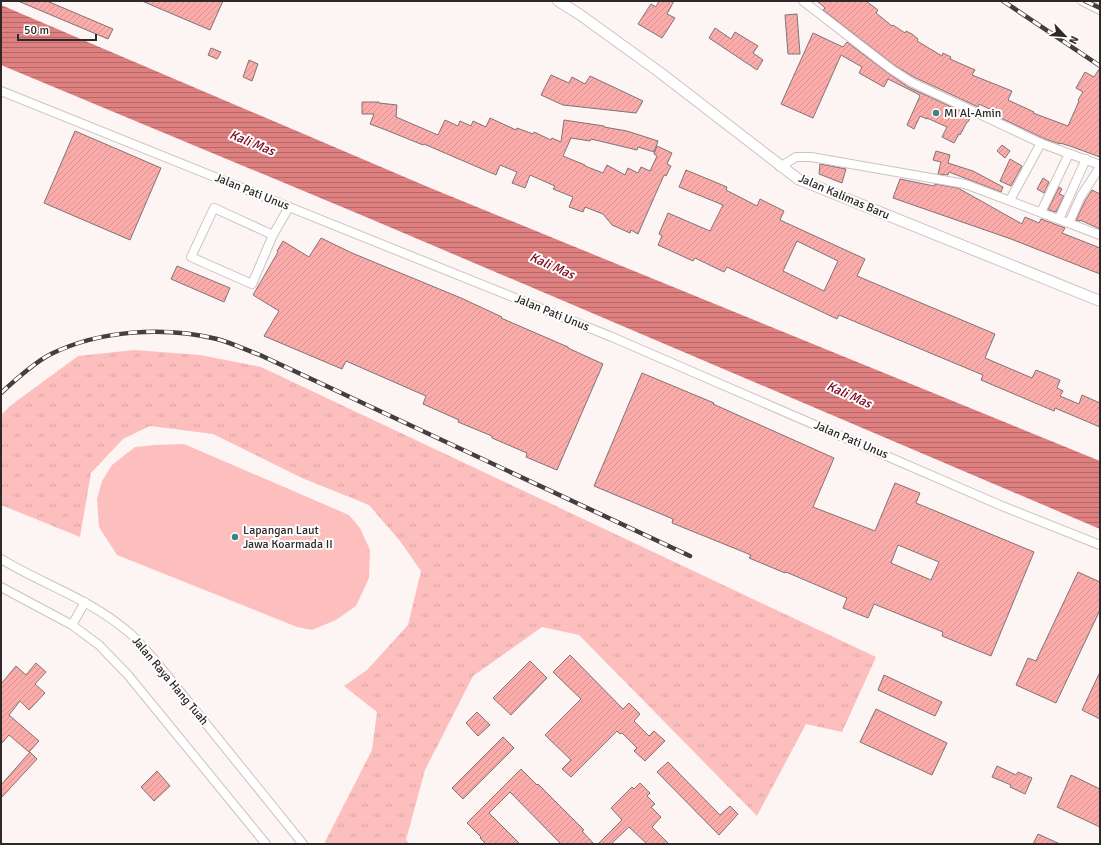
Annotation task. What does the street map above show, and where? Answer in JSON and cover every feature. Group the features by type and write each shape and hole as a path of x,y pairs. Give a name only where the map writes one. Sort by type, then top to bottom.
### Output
{"street":[{"name":"Jalan Kalimas Baru","path":"558,1 579,14 662,74 780,166 804,182 1100,301"},
{"path":"803,1 901,76 1041,143 1100,166 1081,196 1069,223"},
{"path":"1082,1 1100,10"},
{"name":"Jalan Pati Unus","path":"1,91 612,338 1002,506 1100,545"},
{"path":"1010,200 1041,143"},
{"path":"1041,212 1069,154"},
{"path":"780,166 796,157 810,157 965,184 1100,235"},
{"path":"1059,219 1086,160"},
{"path":"273,235 214,208 191,257 252,284 273,235 288,207"},
{"name":"Jalan Raya Hang Tuah","path":"1,559 23,572 85,602 128,631 152,658 303,844"},
{"path":"1,587 72,625 98,645 128,675 266,844"},
{"path":"72,625 85,602"}],"green space":[{"path":"134,350 200,355 261,367 876,657 842,732 806,724 757,816 579,635 542,627 473,676 425,770 406,840 410,844 324,844 372,750 377,712 344,686 367,670 408,625 421,571 400,541 369,505 302,478 213,434 150,426 123,439 91,473 80,537 1,505 1,415 10,406 78,356"},
{"name":"Lapangan Laut Jawa Koarmada II","path":"184,444 349,515 360,528 370,550 369,578 356,606 336,620 312,630 297,627 117,555 99,527 97,499 102,481 112,465 135,447"}],"water":[{"name":"Kali Mas","path":"1,5 428,187 1100,461 1100,529 366,217 1,65"}],"building":[{"path":"18,1 47,1 113,29 108,39"},
{"path":"142,1 223,1 210,30"},
{"path":"659,1 674,1 667,14 675,18 662,38 638,24 651,4 656,7"},
{"path":"817,1 866,1 878,10 876,13 892,26 893,25 905,33 906,31 912,34 918,39 917,41 942,56 943,53 951,57 950,59 975,70 972,75 1012,91 1008,100 1034,112 1033,113 1068,126 1079,101 1078,100 1083,92 1076,88 1085,72 1094,77 1100,68 1100,157 1045,139 1001,118 1002,115 979,104 978,107 914,77 894,65 823,10 825,8"},
{"path":"797,14 800,54 788,54 785,15"},
{"path":"715,28 731,39 735,32 758,46 753,53 763,60 757,70 709,38"},
{"path":"813,33 843,47 847,42 908,87 971,116 960,135 959,134 954,143 942,137 947,127 920,116 914,129 907,125 920,96 888,79 884,87 859,73 862,67 841,55 813,118 781,104"},
{"path":"211,48 221,52 217,59 208,55"},
{"path":"249,60 258,64 252,81 243,77"},
{"path":"551,75 569,83 572,77 585,84 590,76 643,101 636,113 563,105 541,95"},
{"path":"362,102 379,102 397,105 396,117 438,135 445,120 458,126 460,121 471,126 473,121 486,127 490,118 516,130 517,128 533,134 534,132 551,140 552,138 561,142 564,120 604,126 627,131 658,141 654,152 638,147 637,150 591,139 590,141 571,138 563,156 603,173 607,165 625,175 628,168 638,173 641,167 650,171 657,156 654,154 657,146 672,153 667,164 671,166 666,176 664,175 638,234 631,230 630,233 612,225 603,214 585,207 583,212 569,207 573,197 553,189 555,186 530,175 525,188 512,183 517,172 500,165 496,175 424,144 423,145 370,124 374,114 362,114"},
{"path":"75,131 161,168 130,240 44,203"},
{"path":"1002,145 1010,151 1005,158 997,151"},
{"path":"936,151 950,155 948,163 973,171 1003,187 1001,192 949,172 948,175 938,174 941,162 933,160"},
{"path":"1010,159 1022,166 1011,186 1000,181"},
{"path":"820,164 846,169 842,183 819,174"},
{"path":"686,170 727,187 726,190 757,206 760,199 784,211 780,220 865,259 857,276 995,334 985,358 1032,378 1036,370 1060,380 1057,388 1063,391 1060,396 1079,404 1082,395 1100,403 1100,427 1055,408 1054,411 981,380 983,375 839,315 837,319 727,267 724,272 695,258 693,261 658,245 662,236 659,234 668,213 710,231 723,205 679,187","holes":["797,241 838,261 824,291 783,271"]},
{"path":"1043,178 1049,182 1044,193 1037,189"},
{"path":"900,179 934,186 935,184 958,188 1022,224 1025,217 1039,223 1041,219 1065,228 1062,233 1100,248 1100,274 1011,239 893,198"},
{"path":"1059,187 1062,189 1059,194 1064,196 1056,212 1048,210"},
{"path":"1092,190 1100,194 1100,229 1080,220 1076,220"},
{"path":"321,238 352,253 461,298 502,317 501,318 603,364 557,470 526,457 527,453 458,422 459,420 423,404 426,396 346,361 342,369 264,336 279,311 253,295 278,252 277,251 283,241 309,257"},
{"path":"177,266 230,288 224,302 171,279"},
{"path":"642,373 714,403 713,404 834,458 813,507 875,531 895,483 920,493 916,503 1034,552 991,656 942,636 943,632 874,604 868,618 843,608 847,598 749,558 751,555 672,523 673,519 594,486","holes":["898,545 939,562 931,580 891,563"]},
{"path":"1078,572 1100,582 1100,610 1056,703 1016,685 1028,658 1036,661"},
{"path":"570,655 623,709 629,703 640,714 634,721 649,736 654,731 665,741 645,761 634,751 637,748 622,733 620,734 617,731 571,777 562,769 571,760 545,735 581,699 553,672"},
{"path":"530,661 547,678 511,715 493,698"},
{"path":"36,663 46,672 35,684 45,693 29,710 20,701 9,715 39,741 29,752 9,735 1,744 1,684 16,666 26,675"},
{"path":"1100,672 1100,719 1082,710"},
{"path":"884,675 942,702 935,716 878,690"},
{"path":"876,709 947,743 932,775 860,742"},
{"path":"477,712 490,725 478,736 466,723"},
{"path":"503,737 514,748 463,799 452,788"},
{"path":"30,752 37,759 1,798 1,785"},
{"path":"668,762 720,815 730,806 738,814 719,835 657,772"},
{"path":"997,766 1016,775 1018,772 1032,778 1025,794 1010,787 1011,785 992,777"},
{"path":"521,769 584,830 582,831 594,844 561,844 510,792 489,813 520,844 486,844 480,838 481,837 467,823"},
{"path":"157,771 170,786 154,801 141,787"},
{"path":"1071,775 1100,789 1100,827 1057,807"},
{"path":"640,783 650,793 647,796 655,804 651,807 661,817 652,827 669,844 647,844 629,827 611,844 598,844 622,820 611,808 632,787 634,789"},
{"path":"1038,834 1060,844 1033,844"}],"railway":[{"path":"1003,1 1100,66"},
{"path":"1085,1 1100,8"},
{"path":"1,393 45,357 70,346 90,340 111,335 154,332 176,332 217,339 260,355 690,556"}],"place":[{"name":"MI Al-Amin","path":"936,113"},
{"name":"Lapangan Laut Jawa Koarmada II","path":"235,537"}]}
